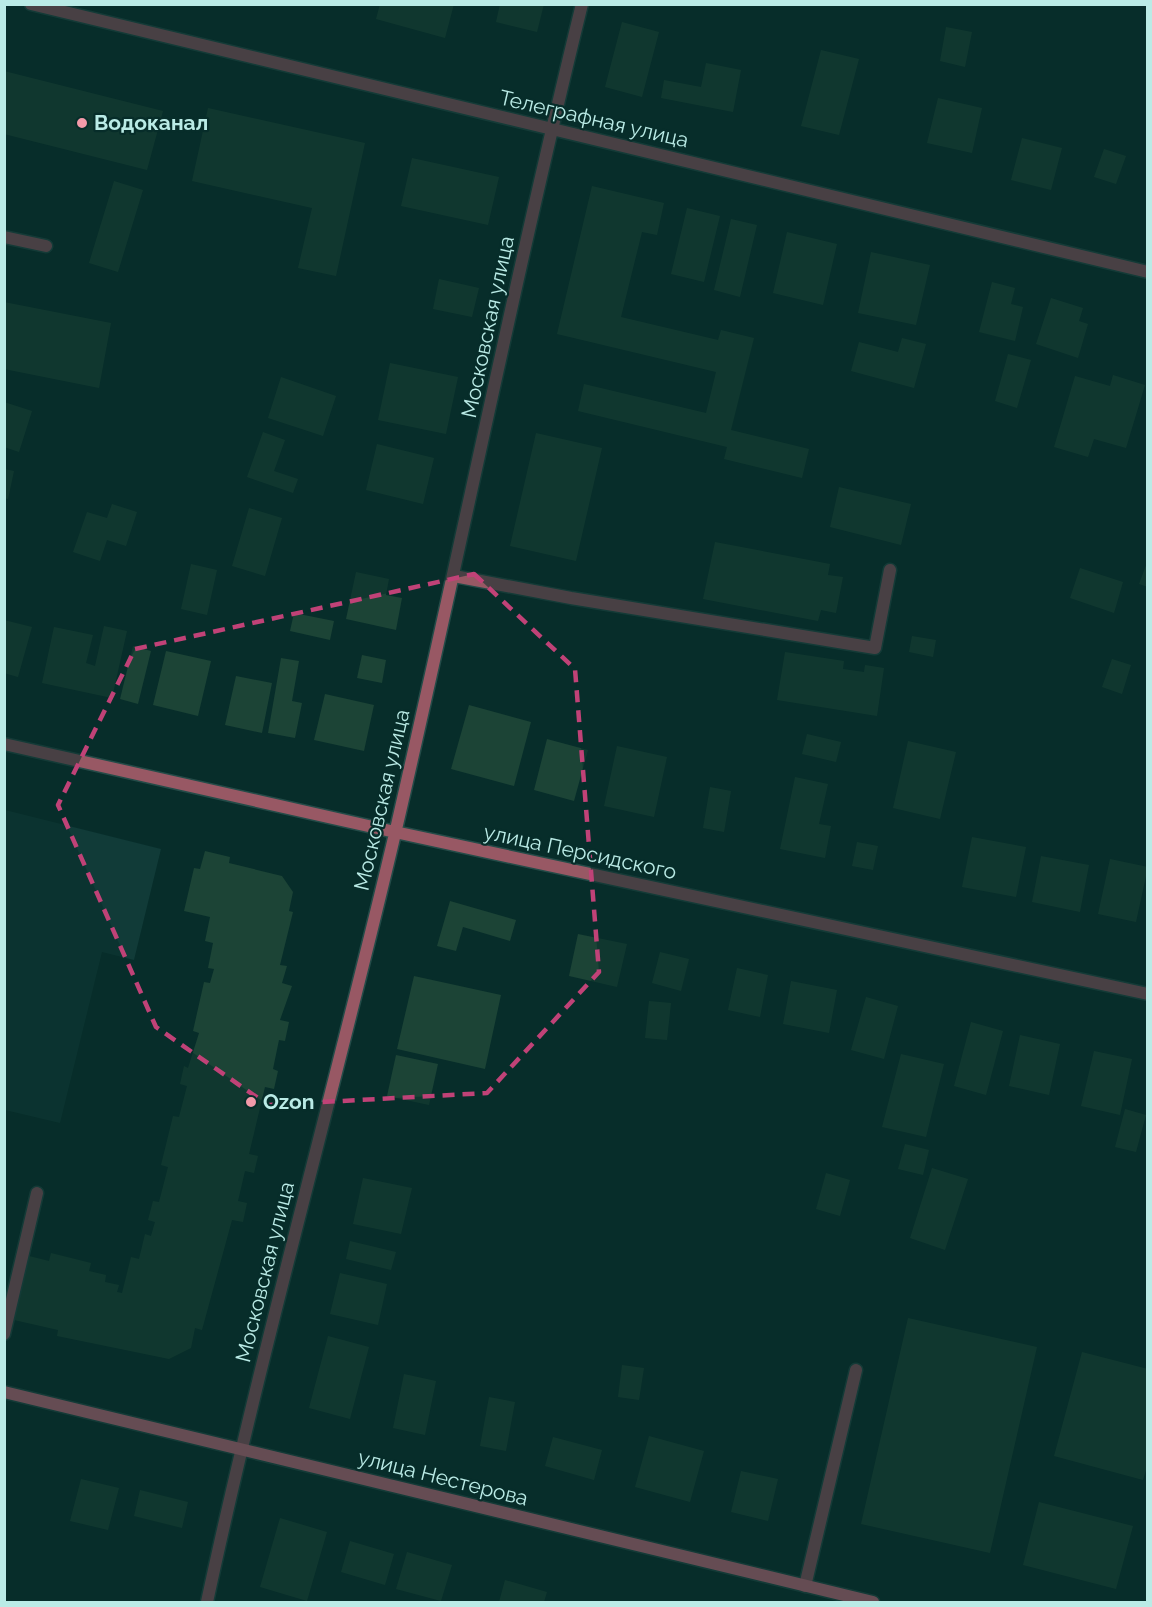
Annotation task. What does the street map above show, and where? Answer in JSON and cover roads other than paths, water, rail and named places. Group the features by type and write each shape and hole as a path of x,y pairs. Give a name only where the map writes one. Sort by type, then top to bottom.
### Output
{"main road":[{"name":"улица Нестерова","path":"4,1392 873,1602"}],"street":[{"name":"Телеграфная улица","path":"31,4 1148,272"},
{"name":"Московская улица","path":"207,1602 240,1449 395,832 454,576 551,129 582,4"},
{"path":"4,237 46,246"},
{"path":"454,576 571,598 875,648 890,570"},
{"name":"улица Персидского","path":"4,744 395,832 1148,994"},
{"path":"4,1334 37,1193"},
{"path":"805,1586 856,1370"}],"place":[{"name":"Водоканал","path":"82,123"},
{"name":"Ozon","path":"251,1102"}]}
